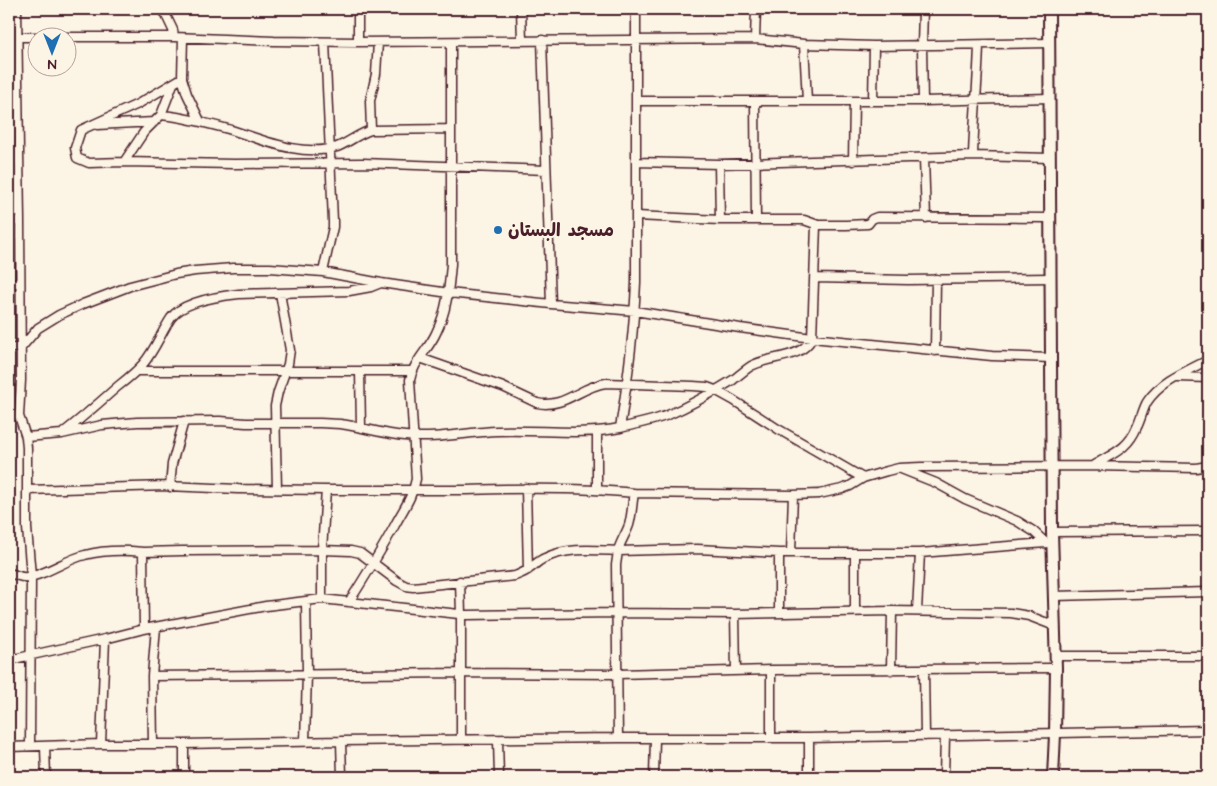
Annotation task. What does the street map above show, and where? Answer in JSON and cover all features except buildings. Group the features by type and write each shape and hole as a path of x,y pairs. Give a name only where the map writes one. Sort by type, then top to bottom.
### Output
{"street":[{"path":"17,9 13,37 18,99 20,221 21,348 19,416 26,437 27,448 31,576 30,746"},
{"path":"163,9 173,30 174,37"},
{"path":"358,9 358,42"},
{"path":"521,9 522,40"},
{"path":"620,428 635,310 636,9"},
{"path":"755,39 756,9"},
{"path":"923,9 923,101"},
{"path":"1049,9 1052,466 1050,539 1056,656 1053,777"},
{"path":"13,37 174,37 325,42 755,39 804,44 874,46 1049,43"},
{"path":"183,38 182,78 187,94 200,121"},
{"path":"542,40 551,304"},
{"path":"323,272 333,227 325,42"},
{"path":"371,130 370,101 376,74 378,42"},
{"path":"349,602 366,577 414,490 416,479 410,380 412,371 436,334 449,293 451,264 451,42"},
{"path":"804,44 807,101"},
{"path":"973,156 979,45"},
{"path":"873,101 874,46"},
{"path":"182,78 138,104 81,130 75,148 77,158 89,164 124,162 331,163 546,170"},
{"path":"124,162 144,132 161,115 173,84"},
{"path":"636,102 923,101 1050,98"},
{"path":"9,100 18,99"},
{"path":"755,101 756,220"},
{"path":"854,101 854,160"},
{"path":"161,115 200,121 282,146 305,150 336,147 360,133 371,130 451,129"},
{"path":"93,125 154,122"},
{"path":"636,162 719,164 973,156 1050,158"},
{"path":"924,158 926,218"},
{"path":"9,160 19,159"},
{"path":"719,164 720,220"},
{"path":"636,216 720,220 806,220 816,225 866,224 877,217 1050,218"},
{"path":"9,221 20,221"},
{"path":"26,437 62,434 102,425 137,422 320,423 361,427 413,437 499,431 597,431 649,421 668,415 703,398 758,363 796,353 809,344 812,338 816,225"},
{"path":"9,348 21,348 38,328 59,315 130,286 195,271 233,268 323,272 449,293 551,304 635,310 812,338 992,356 1051,358"},
{"path":"815,278 936,280 1051,278"},
{"path":"935,350 936,280"},
{"path":"62,434 136,370 149,356 173,316 188,305 206,299 225,296 349,291 371,287 381,282"},
{"path":"9,283 20,283"},
{"path":"277,489 276,399 289,360 290,344 280,293"},
{"path":"420,358 497,385 543,404 562,402 596,385 606,383 708,387 863,478"},
{"path":"1093,466 1127,444 1134,434 1147,402 1159,389 1175,377 1208,360"},
{"path":"136,370 412,371"},
{"path":"360,372 361,427"},
{"path":"1175,377 1208,378"},
{"path":"9,415 19,416"},
{"path":"170,487 172,464 184,421"},
{"path":"597,431 597,490"},
{"path":"27,490 170,487 326,490 526,488 634,493 793,495 831,492 850,486 863,478 880,472 899,468 1093,466 1196,468 1208,466"},
{"path":"899,468 1017,521 1050,539"},
{"path":"526,488 528,570"},
{"path":"322,599 322,550 326,490"},
{"path":"618,738 616,565 618,551 630,521 634,493"},
{"path":"791,552 793,495"},
{"path":"12,574 22,577 31,576 70,559 105,552 322,550 357,552 397,582 410,587 515,576 528,570 543,558 556,553 591,549 618,551 697,549 779,553 920,553 1050,539 1208,531"},
{"path":"144,552 144,629"},
{"path":"779,553 779,612"},
{"path":"855,553 855,611"},
{"path":"917,611 920,553"},
{"path":"460,582 461,739"},
{"path":"1054,596 1208,592"},
{"path":"9,660 144,629 266,606 322,599 480,615 735,614 855,611 1011,613 1029,616 1055,626"},
{"path":"305,741 307,674 306,600"},
{"path":"891,670 892,611"},
{"path":"735,614 736,671"},
{"path":"152,744 152,676 156,627"},
{"path":"101,744 105,639"},
{"path":"1056,656 1208,656"},
{"path":"152,676 461,673 618,674 771,670 1056,668"},
{"path":"771,670 771,738"},
{"path":"924,670 925,736"},
{"path":"9,747 341,740 809,738 1208,730"},
{"path":"944,777 945,736"},
{"path":"654,777 655,738"},
{"path":"809,738 809,777"},
{"path":"341,740 342,777"},
{"path":"498,740 499,777"},
{"path":"184,744 184,777"},
{"path":"45,746 46,777"}],"place":[{"name":"مسجد البستان","path":"498,230"}]}
